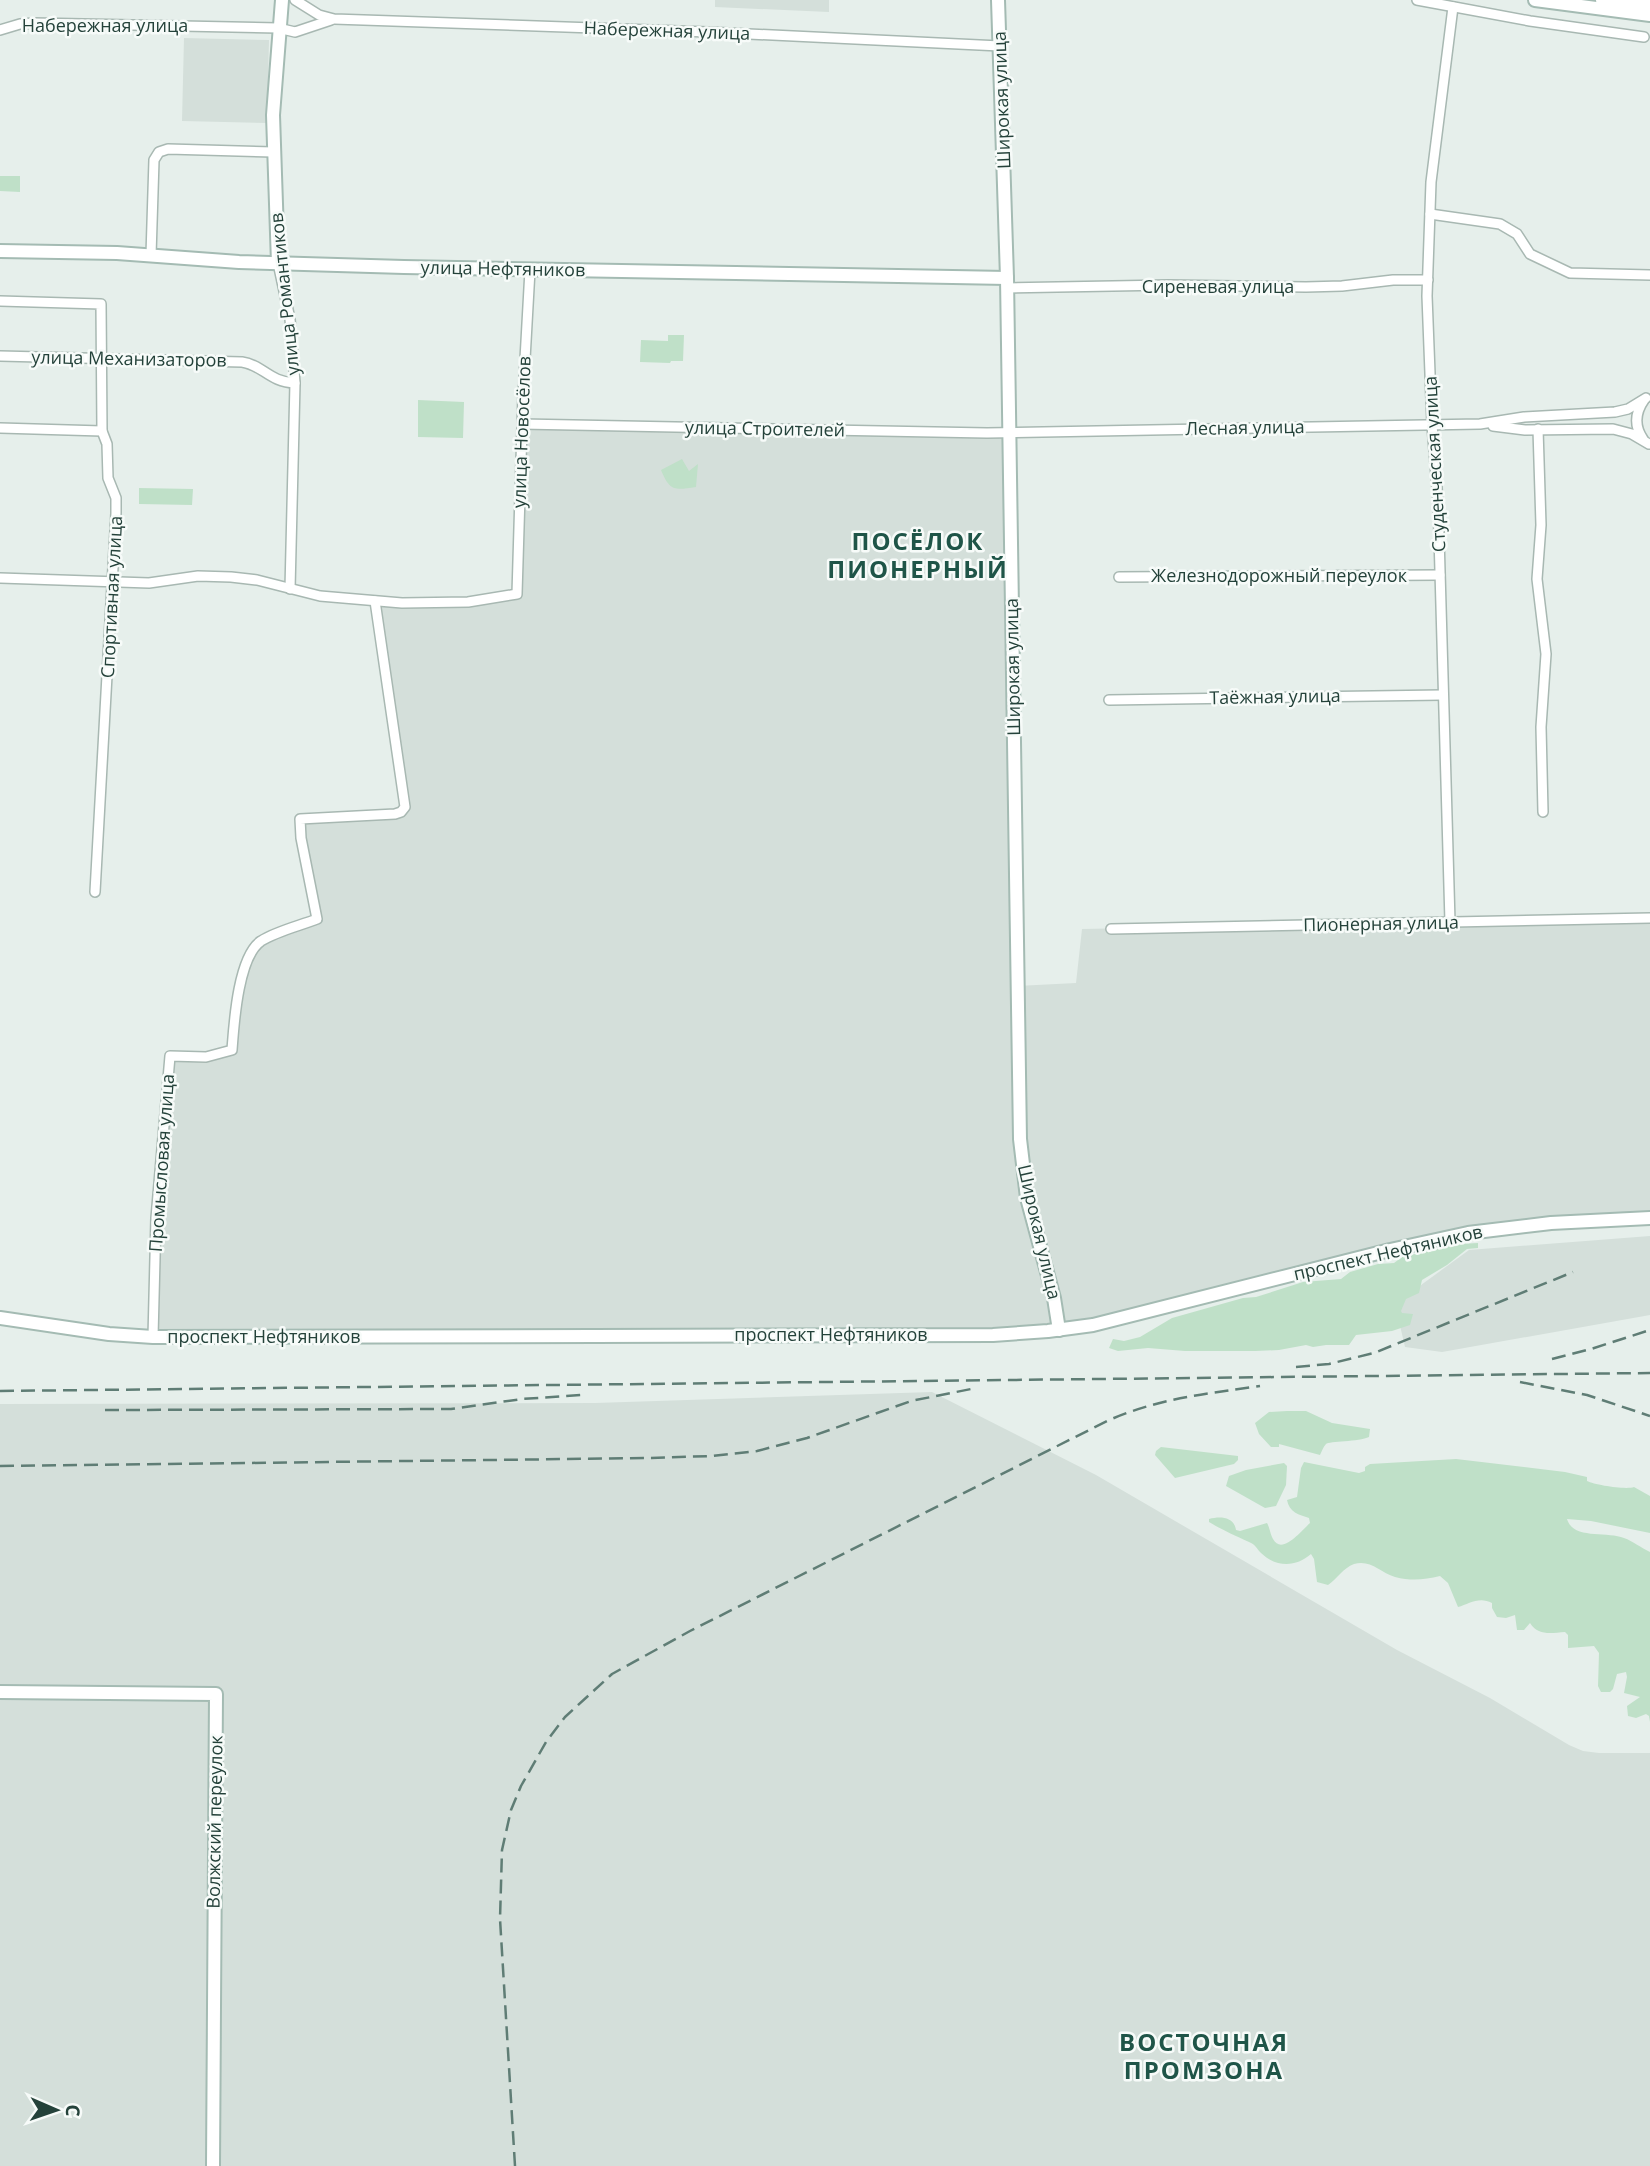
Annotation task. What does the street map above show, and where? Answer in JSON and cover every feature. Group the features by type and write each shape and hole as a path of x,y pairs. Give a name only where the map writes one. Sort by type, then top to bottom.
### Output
{"street":[{"name":"улица Романтиков","path":"282,0 278,28 273,152 278,263 290,319 295,383 290,589"},
{"name":"Набережная улица","path":"295,0 312,12 334,19 722,32 1000,46"},
{"name":"Широкая улица","path":"998,0 1007,283 1020,1139 1027,1198 1054,1298 1059,1330"},
{"path":"1417,0 1644,37"},
{"path":"1535,0 1650,15"},
{"path":"1602,0 1650,6"},
{"name":"Студенческая улица","path":"1450,922 1428,280 1437,124 1453,7"},
{"name":"Набережная улица","path":"0,30 34,23 278,28 301,31 334,19"},
{"path":"151,255 154,160 159,152 167,149 273,152"},
{"path":"1430,214 1500,224 1517,234 1530,254 1570,273 1650,275"},
{"name":"улица Нефтяников","path":"0,251 151,255 278,263 1007,283"},
{"name":"улица Новосёлов","path":"375,601 468,602 517,594 530,270"},
{"name":"Сиреневая улица","path":"1007,283 1306,287 1428,280"},
{"name":"Спортивная улица","path":"0,301 101,304 102,430 107,444 108,478 116,498 114,582 95,892"},
{"name":"улица Механизаторов","path":"0,356 242,362 253,365 276,380 295,383"},
{"path":"1649,396 1639,409 1637,421 1640,434 1650,444"},
{"name":"Лесная улица","path":"1480,424 1524,417 1609,413 1628,409 1649,396"},
{"name":"улица Строителей","path":"522,424 1009,433"},
{"name":"Лесная улица","path":"1009,433 1480,424 1538,429 1618,429 1650,444"},
{"path":"0,428 102,430"},
{"path":"1538,429 1541,525 1537,579 1546,654 1541,727 1543,812"},
{"name":"Железнодорожный переулок","path":"1119,577 1440,575"},
{"path":"0,578 149,583 198,576 231,577 257,580 320,596 375,601"},
{"name":"Промысловая улица","path":"153,1337 155,1237 170,1056 206,1057 232,1050 245,968 252,950 267,938 317,919 301,838 300,819 396,814 405,807 375,601"},
{"name":"Таёжная улица","path":"1109,700 1442,695"},
{"name":"Пионерная улица","path":"1111,929 1650,918"},
{"name":"проспект Нефтяников","path":"0,1318 108,1334 153,1337 993,1335 1059,1330 1102,1323 1390,1250 1468,1233 1551,1223 1650,1218"},
{"name":"Волжский переулок","path":"0,1692 216,1694 213,2166"}],"shaded area":[{"path":"715,0 829,0 829,12 715,7"},
{"path":"184,38 269,40 267,123 182,121"},
{"path":"522,424 1009,433 1017,986 1076,983 1082,929 1650,918 1650,1218 1498,1229 1059,1330 153,1337 170,1056 198,1058 232,1050 245,968 259,943 317,919 300,819 395,814 405,807 375,601 402,603 517,594"},
{"path":"1650,1236 1650,1315 1442,1352 1405,1347 1395,1304 1469,1250"},
{"name":"ВОСТОЧНАЯ ПРОМЗОНА","path":"932,1392 1096,1475 1397,1650 1490,1698 1569,1745 1583,1751 1599,1753 1650,1753 1650,2166 0,2166 0,1404 595,1403"}],"green space":[{"path":"0,176 20,176 20,192 0,191"},
{"path":"668,335 684,335 683,361 640,362 641,340 668,341"},
{"path":"418,400 464,402 463,438 418,437"},
{"path":"682,459 689,471 698,464 696,487 674,488 664,477 661,470"},
{"path":"139,488 193,489 192,505 139,504"},
{"path":"1478,1243 1478,1248 1467,1249 1422,1280 1419,1293 1406,1299 1401,1311 1413,1314 1410,1325 1392,1331 1356,1335 1349,1345 1306,1345 1255,1351 1148,1348 1118,1351 1109,1348 1113,1339 1124,1341 1140,1337 1172,1318 1303,1282 1341,1279 1350,1272 1378,1264 1394,1263 1402,1257 1459,1244"},
{"path":"1306,1411 1332,1423 1370,1429 1369,1437 1328,1443 1320,1455 1279,1444 1279,1447 1271,1447 1259,1434 1255,1423 1269,1412"},
{"path":"1161,1447 1238,1456 1238,1460 1234,1464 1175,1478 1155,1455"},
{"path":"1456,1459 1565,1472 1587,1477 1587,1481 1597,1484 1634,1487 1650,1496 1650,1533 1567,1519 1570,1526 1576,1530 1624,1538 1650,1552 1650,1722 1646,1714 1636,1718 1628,1716 1627,1706 1640,1697 1624,1693 1626,1672 1617,1674 1610,1692 1601,1692 1598,1686 1599,1653 1594,1646 1568,1648 1568,1635 1565,1632 1541,1632 1530,1623 1524,1630 1517,1630 1515,1615 1497,1617 1492,1603 1487,1601 1478,1600 1458,1607 1448,1583 1440,1576 1401,1578 1360,1563 1347,1568 1328,1585 1317,1582 1311,1554 1293,1563 1273,1561 1251,1543 1209,1522 1209,1519 1226,1518 1240,1531 1267,1523 1273,1539 1281,1545 1292,1540 1310,1523 1309,1518 1292,1510 1287,1500 1297,1497 1304,1462 1359,1473 1365,1471 1365,1467 1370,1464"},
{"path":"1284,1463 1287,1466 1286,1485 1276,1506 1265,1508 1226,1486 1229,1476"}],"railway":[{"path":"1296,1367 1329,1364 1374,1353 1573,1272"},
{"path":"1552,1359 1650,1330"},
{"path":"0,1391 1650,1373"},
{"path":"1520,1382 1587,1395 1650,1416"},
{"path":"515,2166 500,1919 502,1850 511,1810 521,1786 546,1742 565,1717 612,1674 690,1631 1107,1421 1164,1402 1260,1386"},
{"path":"0,1466 711,1456 757,1451 807,1438 911,1401 971,1389"},
{"path":"105,1410 451,1409 522,1399 582,1395"}],"district":[{"name":"ПОСЁЛОК ПИОНЕРНЫЙ","path":"918,556"},
{"name":"ВОСТОЧНАЯ ПРОМЗОНА","path":"1204,2057"}]}
